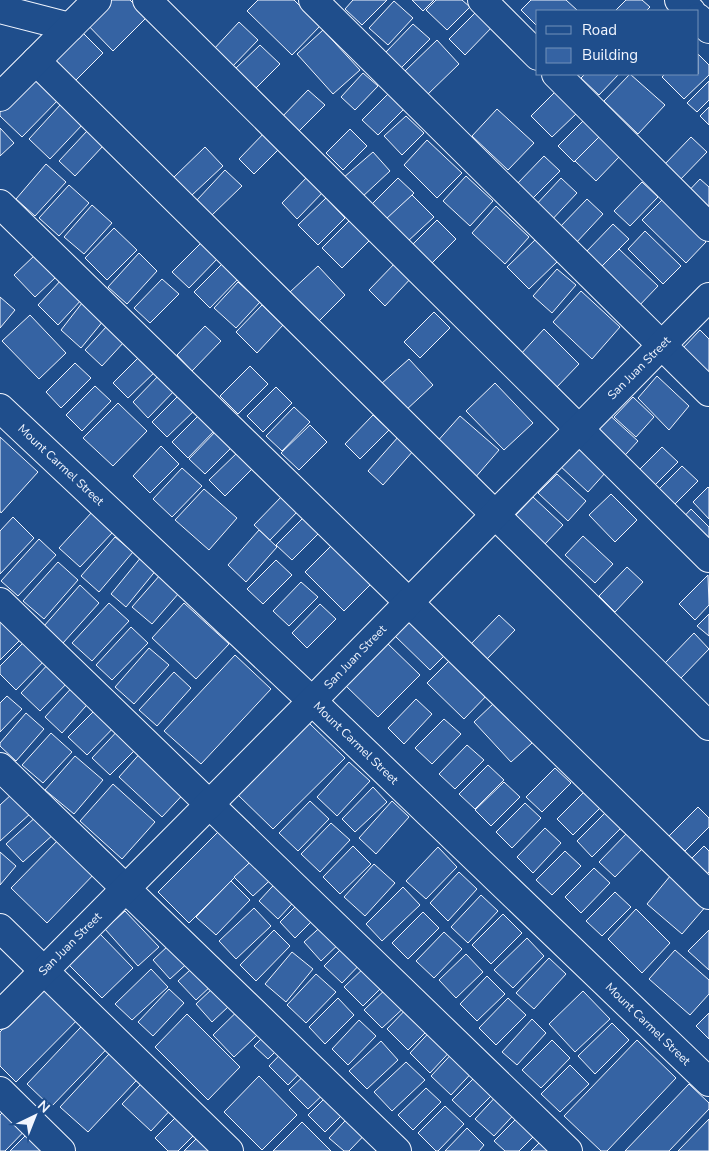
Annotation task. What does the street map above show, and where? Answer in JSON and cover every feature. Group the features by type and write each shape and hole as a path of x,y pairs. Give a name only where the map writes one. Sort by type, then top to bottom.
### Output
{"street":[{"path":"0,96 97,0"},
{"path":"147,0 709,558"},
{"path":"313,0 709,392"},
{"path":"482,0 536,54"},
{"path":"679,0 690,10"},
{"path":"0,9 70,27"},
{"path":"699,19 709,29"},
{"path":"36,61 709,726"},
{"path":"557,75 709,227"},
{"path":"0,204 709,895"},
{"name":"San Juan Street","path":"0,1015 709,297"},
{"name":"Mount Carmel Street","path":"0,408 312,701 709,1082"},
{"path":"0,602 568,1151"},
{"path":"0,767 397,1151"},
{"path":"0,928 228,1151"},
{"path":"0,1091 61,1151"}],"building":[{"path":"99,0 130,0 147,17 113,51 81,18"},
{"path":"258,0 294,0 320,26 292,55 247,11"},
{"path":"353,0 387,0 362,25 345,9"},
{"path":"412,0 434,0 423,11"},
{"path":"436,0 462,0 470,7 447,30 426,10"},
{"path":"531,0 566,0 577,10 536,10 536,25 521,10"},
{"path":"626,0 642,0 650,7 647,10 616,10"},
{"path":"394,1 413,18 388,45 369,28"},
{"path":"478,10 494,25 465,55 449,39"},
{"path":"239,22 258,40 232,67 213,50"},
{"path":"413,24 430,39 401,68 385,53"},
{"path":"75,25 103,53 74,82 46,54"},
{"path":"323,30 360,70 333,94 297,54"},
{"path":"437,40 459,64 427,95 405,71"},
{"path":"260,45 280,64 255,89 235,69"},
{"path":"699,55 709,65 709,75 684,99 662,77 664,75 699,75"},
{"path":"27,66 60,98 22,137 0,116 0,94"},
{"path":"363,73 378,86 355,110 341,97"},
{"path":"584,75 618,75 599,95 581,78"},
{"path":"631,75 665,105 638,134 604,101"},
{"path":"709,81 709,100 697,112 687,103"},
{"path":"308,90 325,105 296,134 280,119"},
{"path":"391,91 407,106 378,135 362,120"},
{"path":"555,92 576,114 552,137 531,116"},
{"path":"61,104 83,124 50,159 29,139"},
{"path":"709,107 709,125 700,116"},
{"path":"497,109 534,143 508,170 472,136"},
{"path":"406,116 424,133 402,155 384,136"},
{"path":"587,117 604,132 574,162 558,146"},
{"path":"0,128 14,143 0,156"},
{"path":"350,129 367,146 343,170 326,153"},
{"path":"267,130 283,145 254,174 239,159"},
{"path":"87,131 103,146 75,176 59,161"},
{"path":"599,137 619,157 596,181 575,161"},
{"path":"691,137 707,152 678,182 663,166"},
{"path":"427,140 462,173 437,198 404,165"},
{"path":"205,147 223,166 192,195 174,177"},
{"path":"373,152 390,171 361,198 343,178"},
{"path":"544,156 560,171 531,200 516,185"},
{"path":"46,164 66,182 35,216 16,199"},
{"path":"225,170 242,186 212,215 197,200"},
{"path":"310,174 326,189 297,219 282,203"},
{"path":"466,176 493,201 470,226 443,201"},
{"path":"398,178 414,193 385,222 369,207"},
{"path":"561,178 577,193 548,224 533,208"},
{"path":"700,179 709,187 709,221 682,198"},
{"path":"642,182 658,197 630,226 614,211"},
{"path":"69,185 89,203 59,236 39,218"},
{"path":"412,195 434,217 407,242 386,219"},
{"path":"326,198 345,218 318,245 298,225"},
{"path":"587,199 603,214 575,244 559,228"},
{"path":"662,200 706,242 686,263 642,220"},
{"path":"92,205 112,223 84,254 64,237"},
{"path":"496,206 529,237 505,264 472,233"},
{"path":"351,219 371,239 342,268 322,248"},
{"path":"437,220 456,239 431,264 412,245"},
{"path":"613,224 629,239 600,268 585,253"},
{"path":"114,228 137,250 107,280 85,258"},
{"path":"645,231 681,266 663,284 628,249"},
{"path":"536,239 558,261 529,289 507,267"},
{"path":"201,243 218,258 189,288 172,272"},
{"path":"619,249 658,286 637,308 598,270"},
{"path":"139,253 157,271 127,304 108,287"},
{"path":"35,255 56,277 35,297 14,275"},
{"path":"397,261 413,276 385,306 369,290"},
{"path":"223,263 239,278 210,308 194,292"},
{"path":"318,266 345,295 318,322 290,292"},
{"path":"557,269 576,285 552,313 533,296"},
{"path":"62,279 83,298 58,325 38,305"},
{"path":"162,279 179,294 150,323 134,308"},
{"path":"238,282 260,302 236,328 214,308"},
{"path":"581,291 620,327 592,359 553,322"},
{"path":"0,297 15,310 0,328"},
{"path":"82,303 104,320 81,348 61,330"},
{"path":"262,305 283,325 257,353 236,332"},
{"path":"434,312 450,328 420,358 404,342"},
{"path":"30,315 66,353 39,379 2,341"},
{"path":"107,326 124,342 102,366 85,350"},
{"path":"205,326 221,341 192,371 177,355"},
{"path":"544,329 579,364 555,389 520,355"},
{"path":"700,330 709,339 709,371 706,374 682,349"},
{"path":"142,354 158,369 128,398 113,383"},
{"path":"409,359 433,385 405,411 381,384"},
{"path":"75,363 91,378 61,408 46,392"},
{"path":"250,366 268,384 238,414 220,396"},
{"path":"161,373 177,388 148,418 133,402"},
{"path":"657,376 689,406 669,430 638,398"},
{"path":"495,383 533,423 504,450 466,411"},
{"path":"95,386 111,401 82,431 66,415"},
{"path":"276,387 292,403 263,432 247,416"},
{"path":"181,393 197,408 167,437 152,422"},
{"path":"633,397 654,417 636,437 614,417"},
{"path":"118,403 147,431 113,466 83,438"},
{"path":"294,407 310,422 282,451 266,436"},
{"path":"605,411 638,441 617,464 587,433"},
{"path":"200,414 216,429 188,458 172,442"},
{"path":"373,415 389,430 360,459 345,444"},
{"path":"460,416 499,450 474,479 435,444"},
{"path":"310,425 327,442 299,470 281,453"},
{"path":"217,430 234,445 205,474 189,459"},
{"path":"399,436 414,450 383,485 368,471"},
{"path":"0,437 38,472 1,513 0,511"},
{"path":"576,445 606,472 588,492 558,464"},
{"path":"161,446 179,464 150,493 133,476"},
{"path":"662,447 678,462 649,491 633,476"},
{"path":"238,452 254,467 225,496 209,480"},
{"path":"682,466 698,481 669,510 653,495"},
{"path":"182,468 202,486 172,517 153,499"},
{"path":"557,474 586,501 568,521 538,493"},
{"path":"709,488 709,519 693,502"},
{"path":"204,489 237,518 209,550 175,520"},
{"path":"611,494 637,520 615,542 589,515"},
{"path":"283,495 299,510 270,540 254,525"},
{"path":"533,497 563,525 545,544 515,516"},
{"path":"691,509 709,527 709,549 680,521"},
{"path":"92,512 113,532 80,567 59,548"},
{"path":"305,516 321,531 292,560 276,545"},
{"path":"13,517 34,538 0,574 0,531"},
{"path":"259,530 277,547 246,582 228,565"},
{"path":"583,536 613,564 595,583 565,555"},
{"path":"115,537 133,552 99,592 81,576"},
{"path":"39,539 56,555 18,596 1,581"},
{"path":"333,544 372,583 344,611 305,572"},
{"path":"142,556 157,569 126,607 111,594"},
{"path":"276,560 292,575 263,604 247,589"},
{"path":"58,562 78,580 44,619 23,601"},
{"path":"627,567 643,582 615,612 599,596"},
{"path":"160,575 179,593 152,624 132,607"},
{"path":"708,575 709,605 695,620 679,604"},
{"path":"301,582 318,597 289,626 273,611"},
{"path":"80,585 99,603 63,643 44,626"},
{"path":"109,603 129,621 92,661 72,643"},
{"path":"184,603 229,644 196,679 152,638"},
{"path":"320,604 336,619 307,648 292,633"},
{"path":"0,614 23,637 0,660"},
{"path":"709,614 709,636 697,626"},
{"path":"414,615 449,651 430,670 394,635"},
{"path":"499,615 515,630 486,660 470,645"},
{"path":"131,627 148,643 112,680 96,665"},
{"path":"694,633 709,649 681,678 665,663"},
{"path":"30,636 49,656 16,690 0,674 0,666"},
{"path":"386,642 420,675 378,717 345,685"},
{"path":"149,648 169,665 134,704 115,687"},
{"path":"235,655 271,689 201,764 164,731"},
{"path":"454,656 491,691 464,719 427,683"},
{"path":"52,660 71,679 40,711 21,693"},
{"path":"174,672 191,688 157,726 139,710"},
{"path":"76,683 93,698 62,733 45,717"},
{"path":"7,696 22,709 0,732 0,703"},
{"path":"416,699 432,714 404,744 388,728"},
{"path":"103,702 121,720 87,755 68,737"},
{"path":"494,703 532,743 511,762 474,722"},
{"path":"26,713 44,729 16,761 0,746 0,743"},
{"path":"444,719 461,734 432,764 415,748"},
{"path":"309,723 345,758 273,829 237,794"},
{"path":"122,726 141,744 110,775 92,758"},
{"path":"51,733 72,752 43,783 22,765"},
{"path":"467,745 484,760 455,789 439,774"},
{"path":"144,749 189,788 162,817 119,777"},
{"path":"75,756 103,780 74,814 45,790"},
{"path":"349,762 370,781 337,816 317,797"},
{"path":"488,765 504,780 475,809 459,794"},
{"path":"555,768 571,783 542,812 526,797"},
{"path":"504,782 520,797 491,826 475,810"},
{"path":"113,784 155,822 122,859 80,821"},
{"path":"373,787 387,802 355,832 342,819"},
{"path":"585,791 602,806 573,835 557,819"},
{"path":"13,793 31,813 0,841 0,805"},
{"path":"310,801 329,819 298,851 279,833"},
{"path":"392,801 409,817 376,854 359,838"},
{"path":"525,803 541,818 512,848 496,832"},
{"path":"698,807 709,818 709,827 685,851 669,836"},
{"path":"605,813 621,828 592,857 577,841"},
{"path":"38,815 55,833 23,862 6,844"},
{"path":"331,823 350,840 320,872 301,854"},
{"path":"224,826 255,857 189,923 158,892"},
{"path":"545,828 561,843 533,873 517,857"},
{"path":"628,832 644,847 615,877 599,862"},
{"path":"63,835 98,870 47,923 11,888"},
{"path":"353,846 371,864 340,894 323,877"},
{"path":"704,846 709,851 709,872 705,876 690,860"},
{"path":"438,847 457,867 426,899 406,881"},
{"path":"565,851 581,866 552,895 536,880"},
{"path":"0,852 16,866 0,885"},
{"path":"259,854 278,873 253,896 234,877"},
{"path":"374,864 395,883 365,916 344,897"},
{"path":"594,868 610,883 581,913 565,897"},
{"path":"459,872 477,889 448,921 430,903"},
{"path":"671,875 707,905 682,934 647,904"},
{"path":"282,876 301,894 278,919 259,901"},
{"path":"231,881 250,900 216,935 196,917"},
{"path":"403,887 420,905 382,941 366,924"},
{"path":"615,892 631,907 602,936 586,921"},
{"path":"481,895 498,911 468,943 451,927"},
{"path":"304,898 320,913 295,938 280,922"},
{"path":"254,908 271,926 236,959 219,941"},
{"path":"636,909 670,943 642,973 608,939"},
{"path":"125,911 159,947 138,966 105,929"},
{"path":"423,912 439,928 408,959 392,943"},
{"path":"503,914 522,933 491,964 472,945"},
{"path":"328,920 345,938 321,961 304,942"},
{"path":"185,930 203,949 170,979 153,960"},
{"path":"274,930 290,946 256,981 240,965"},
{"path":"709,930 709,970 688,951"},
{"path":"444,932 462,949 434,978 416,961"},
{"path":"100,934 133,968 102,998 69,965"},
{"path":"527,938 544,956 513,988 494,970"},
{"path":"348,942 366,958 342,983 324,966"},
{"path":"675,950 709,980 709,994 690,1015 649,979"},
{"path":"211,951 228,970 196,1000 178,981"},
{"path":"292,952 313,969 286,1002 265,984"},
{"path":"466,954 483,972 456,998 439,980"},
{"path":"549,958 566,974 534,1009 516,993"},
{"path":"368,964 386,983 363,1006 344,987"},
{"path":"151,969 168,987 132,1020 115,1004"},
{"path":"59,972 92,1005 16,1082 0,1066 0,1032"},
{"path":"228,974 245,991 212,1022 196,1004"},
{"path":"316,974 336,992 306,1023 287,1005"},
{"path":"487,976 505,994 477,1021 460,1004"},
{"path":"391,984 409,1003 382,1028 364,1010"},
{"path":"169,989 184,1003 153,1036 138,1022"},
{"path":"583,991 610,1019 575,1052 549,1024"},
{"path":"254,995 275,1018 234,1057 213,1035"},
{"path":"338,998 354,1015 325,1044 309,1027"},
{"path":"508,998 526,1015 496,1045 479,1028"},
{"path":"412,1003 434,1024 408,1050 387,1029"},
{"path":"97,1010 122,1033 51,1107 27,1084"},
{"path":"709,1013 709,1039 696,1026"},
{"path":"187,1014 240,1067 208,1100 155,1047"},
{"path":"532,1019 546,1033 517,1065 502,1052"},
{"path":"359,1020 376,1036 348,1065 332,1049"},
{"path":"279,1021 292,1035 268,1059 254,1046"},
{"path":"612,1023 629,1040 595,1074 578,1056"},
{"path":"436,1025 456,1045 430,1073 410,1053"},
{"path":"298,1036 317,1055 288,1085 269,1066"},
{"path":"552,1040 570,1058 541,1088 522,1070"},
{"path":"637,1040 676,1078 607,1151 601,1151 564,1116"},
{"path":"121,1041 149,1067 88,1132 60,1107"},
{"path":"381,1041 398,1060 367,1089 349,1071"},
{"path":"458,1047 478,1066 451,1095 431,1076"},
{"path":"406,1062 425,1080 392,1111 374,1092"},
{"path":"315,1065 334,1084 308,1109 289,1090"},
{"path":"570,1065 589,1084 560,1112 541,1094"},
{"path":"158,1066 187,1092 151,1131 122,1104"},
{"path":"481,1071 499,1088 470,1117 452,1100"},
{"path":"259,1076 297,1115 262,1150 224,1112"},
{"path":"689,1084 709,1103 709,1109 669,1151 625,1151"},
{"path":"338,1085 355,1102 325,1132 308,1115"},
{"path":"426,1088 441,1102 413,1130 398,1115"},
{"path":"501,1091 520,1108 494,1136 475,1119"},
{"path":"17,1098 37,1118 5,1151 0,1151 0,1115"},
{"path":"193,1100 211,1118 178,1151 168,1151 155,1138"},
{"path":"445,1106 464,1124 436,1151 418,1133"},
{"path":"358,1107 376,1123 349,1151 344,1151 329,1138"},
{"path":"523,1112 541,1129 519,1151 505,1151 494,1141"},
{"path":"709,1119 709,1151 678,1151"},
{"path":"41,1120 48,1151 10,1151"},
{"path":"214,1121 220,1151 184,1151"},
{"path":"302,1122 331,1151 273,1151"},
{"path":"467,1128 484,1145 479,1151 445,1151"},
{"path":"548,1134 565,1151 531,1151"}]}
